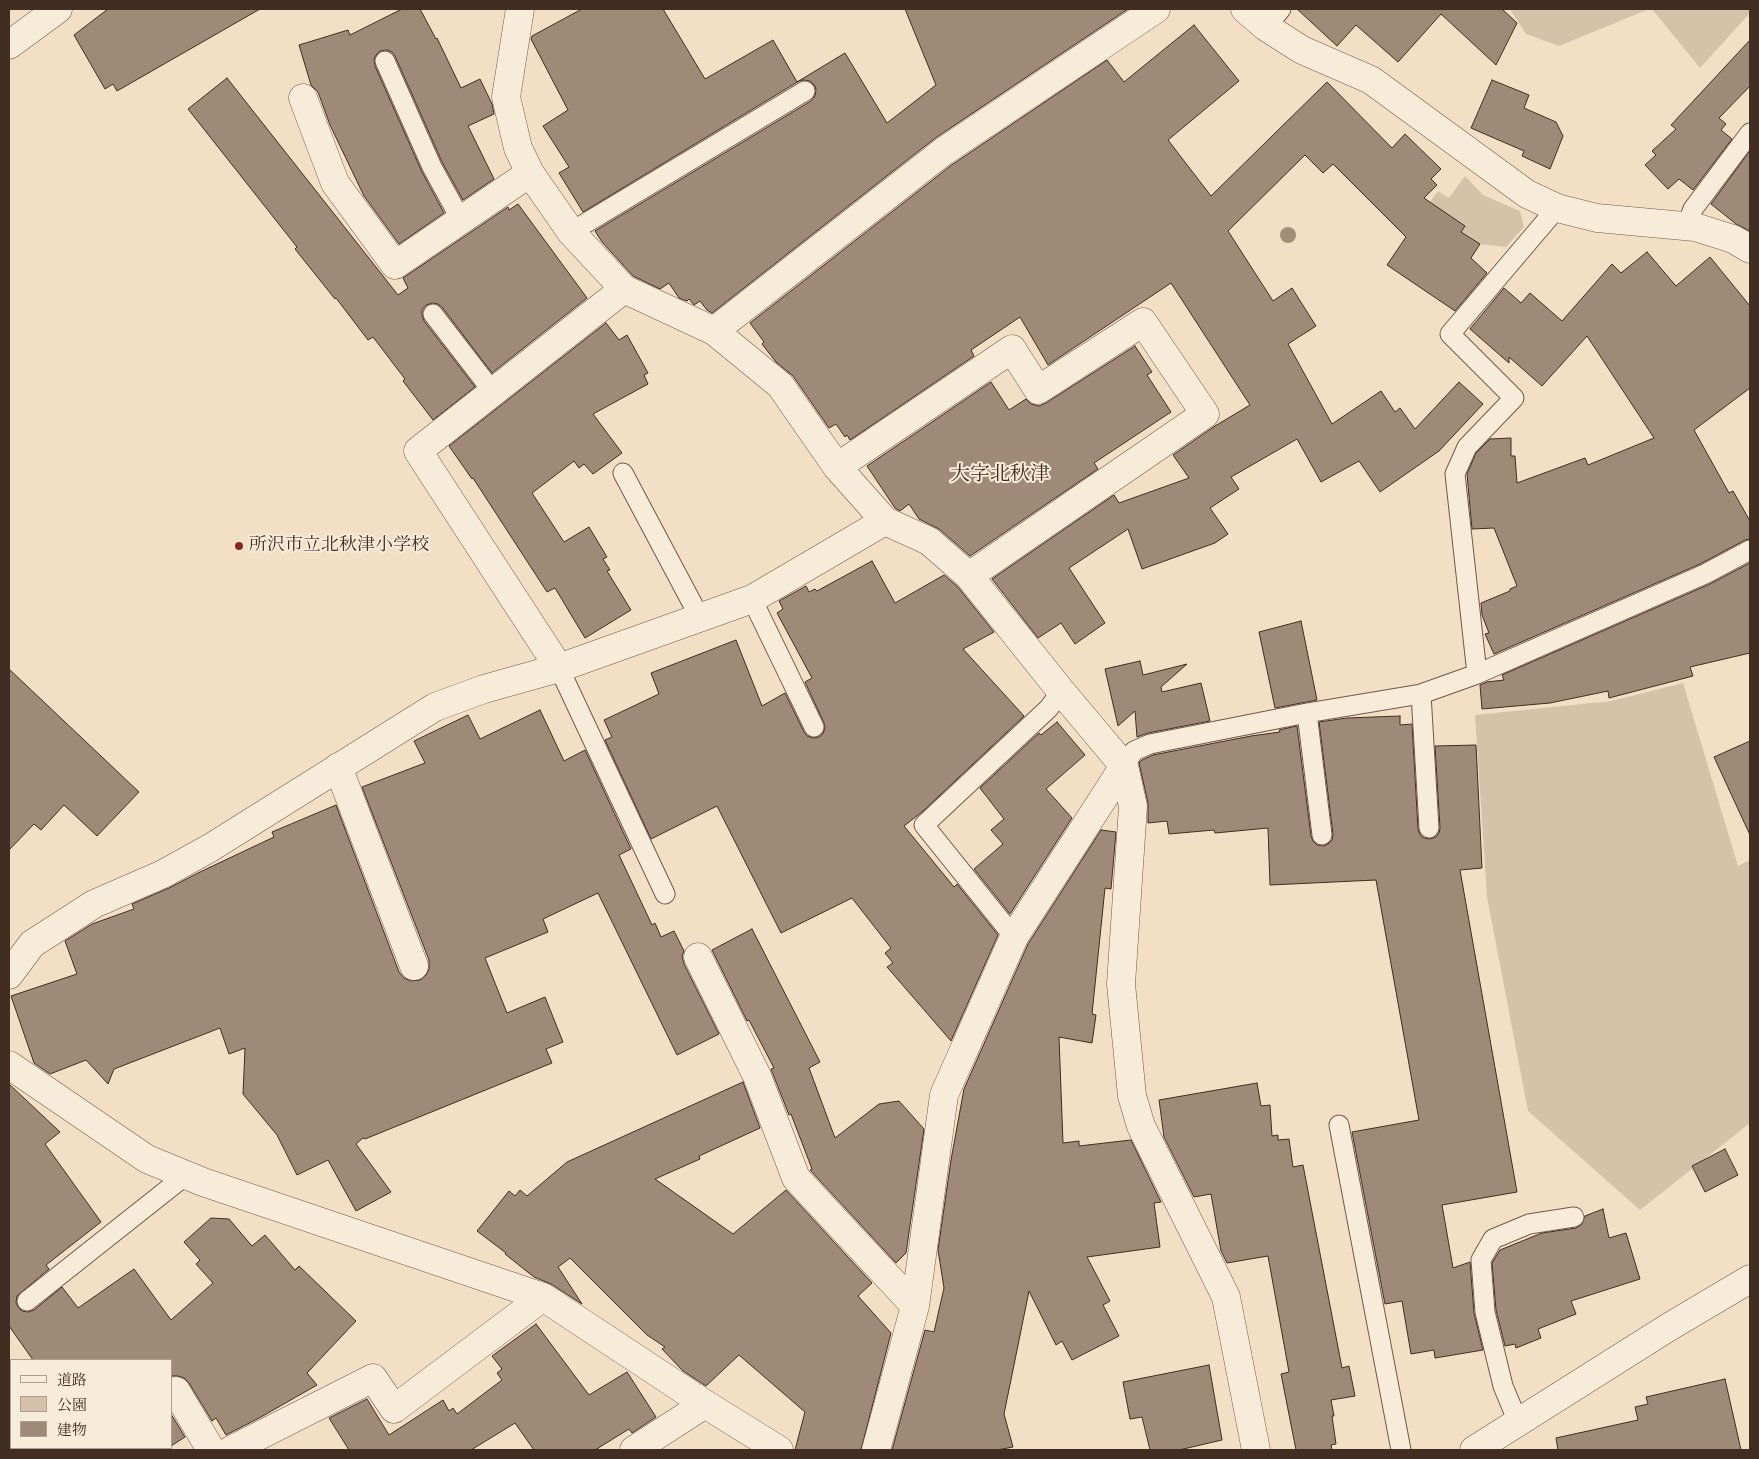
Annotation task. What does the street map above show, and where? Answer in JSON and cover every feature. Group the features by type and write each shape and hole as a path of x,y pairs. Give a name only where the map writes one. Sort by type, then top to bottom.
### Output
{"street":[{"path":"9,45 58,9"},
{"path":"520,9 506,96 518,148 530,173 571,232 624,289 714,331 780,385 837,468 885,521 929,541 969,576 1124,766 1133,806 1121,984 1132,1096 1141,1126 1226,1297 1256,1450"},
{"path":"714,331 944,151 1156,9"},
{"path":"1245,9 1273,18 1302,50 1371,80 1527,194 1557,208 1597,218 1687,226 1734,239 1750,249"},
{"path":"303,98 335,183 396,264 530,173"},
{"path":"560,668 418,451 624,289"},
{"path":"837,468 1012,349 1038,390 1143,322 1205,414 969,576"},
{"path":"9,975 32,944 94,904 163,874 210,848 435,707 484,688 560,668 752,599 885,521"},
{"path":"876,1450 915,1306 944,1095 1014,937 1124,766"},
{"path":"338,767 414,966"},
{"path":"698,957 757,1076 796,1178 915,1306"},
{"path":"9,1065 147,1159 186,1175 543,1297 705,1404 779,1450"},
{"path":"1474,1450 1750,1279"},
{"path":"231,1450 373,1378 394,1409 543,1297"},
{"path":"172,1393 176,1391 211,1450"},
{"path":"634,1450 705,1404"}],"lane":[{"path":"385,61 432,167 461,220"},
{"path":"571,232 805,91"},
{"path":"1687,226 1693,209 1750,133"},
{"path":"1477,674 1455,474 1467,447 1514,398 1450,334 1557,208"},
{"path":"433,314 492,392"},
{"path":"622,473 700,618"},
{"path":"1124,766 1134,751 1150,744 1307,713 1421,694 1477,674 1705,574 1750,550"},
{"path":"752,599 814,727"},
{"path":"560,668 665,894"},
{"path":"1014,937 924,825 1049,708 1061,691"},
{"path":"1421,694 1429,828"},
{"path":"1307,713 1322,835"},
{"path":"1339,1125 1401,1450"},
{"path":"27,1301 186,1175"},
{"path":"1518,1422 1503,1386 1484,1312 1481,1260 1493,1238 1529,1224 1574,1218"}],"green space":[{"path":"1510,9 1649,9 1559,46 1526,34"},
{"path":"1652,9 1750,9 1750,13 1700,68"},
{"path":"1465,176 1483,195 1520,211 1524,227 1506,247 1480,244 1461,232 1430,202 1438,191 1449,198"},
{"path":"1683,683 1738,866 1750,860 1750,1123 1640,1210 1528,1111 1487,897 1475,715 1611,701"}],"building":[{"path":"108,9 260,9 117,91 113,84 105,89 74,35"},
{"path":"402,9 420,9 437,38 461,88 480,79 492,104 494,114 468,126 494,179 463,200 442,162 395,56 387,50 380,51 374,59 375,66 422,172 444,213 399,244 364,196 330,125 318,92 311,85 299,45 348,30 350,35"},
{"path":"582,9 663,9 705,79 773,40 797,82 845,53 887,123 936,85 905,9 1128,9 934,139 712,313 700,301 694,305 689,299 687,301 679,298 669,283 660,289 633,276 602,242 595,231 811,101 815,96 815,86 810,81 799,81 583,212 559,173 569,167 543,126 568,110 531,39 532,36"},
{"path":"1297,9 1502,9 1517,23 1496,65 1441,14 1398,62 1356,25 1337,46"},
{"path":"1194,25 1239,81 1168,140 1211,196 1327,82 1392,148 1405,134 1441,169 1431,179 1437,185 1424,198 1465,226 1461,232 1480,244 1471,258 1487,273 1455,311 1387,265 1406,237 1333,164 1323,173 1305,155 1228,231 1273,301 1292,288 1316,326 1288,344 1332,424 1381,391 1395,412 1400,408 1415,429 1459,382 1483,404 1439,451 1380,492 1359,461 1321,482 1297,439 1231,477 1239,489 1210,508 1228,534 1215,543 1142,569 1128,529 1069,568 1105,623 1075,644 1061,623 1038,638 992,579 1114,495 1119,503 1189,478 1173,455 1250,405 1171,283 1048,365 1020,317 971,350 974,356 850,440 847,435 845,437 836,424 829,428 793,376 776,362 762,344 764,342 750,323 953,164 1107,60 1124,82"},
{"path":"1750,40 1750,86 1719,118 1726,124 1721,130 1732,139 1693,190 1679,179 1668,189 1645,165 1656,155 1652,151 1676,129 1671,125"},
{"path":"227,78 398,295 408,288 403,278 508,207 509,210 518,204 587,298 492,373 442,307 432,303 426,305 422,310 424,321 475,387 433,420 373,337 368,340 295,249 297,247 188,109"},
{"path":"1492,80 1529,95 1524,108 1556,122 1563,136 1550,169 1522,156 1524,151 1471,128"},
{"path":"1749,152 1750,231 1736,224 1711,204"},
{"path":"1647,252 1676,286 1710,257 1750,306 1750,388 1694,430 1729,493 1733,491 1750,521 1750,539 1700,564 1494,654 1485,634 1489,633 1482,615 1481,603 1510,591 1510,589 1517,586 1494,528 1472,529 1467,474 1476,453 1490,439 1511,438 1511,456 1515,456 1517,483 1585,458 1588,465 1654,438 1587,336 1542,386 1509,357 1509,363 1470,329 1504,288 1521,303 1530,293 1562,321 1612,264 1621,273"},
{"path":"606,323 619,340 627,335 648,373 644,375 648,384 593,414 622,453 593,474 584,464 579,468 574,461 532,493 564,542 589,527 607,557 603,559 610,570 607,571 631,610 585,638 555,588 547,592 473,478 449,446"},
{"path":"1135,346 1152,372 1147,375 1171,412 1094,463 1098,469 970,556 939,529 919,519 909,504 900,511 895,508 867,466 991,382 1009,410 1026,399 1031,404 1039,406"},
{"path":"872,561 895,603 944,575 958,587 994,632 963,649 1024,716 923,811 904,826 954,887 957,884 998,935 951,1041 887,967 893,963 885,953 891,948 852,898 781,933 717,806 651,839 605,740 612,737 604,720 659,694 651,673 736,640 762,706 785,693 807,736 819,737 823,734 824,723 805,682 812,678 777,613 783,609 779,601 806,586 809,592 815,589 817,591"},
{"path":"1750,563 1750,653 1690,667 1693,676 1609,698 1608,691 1550,703 1482,709 1480,685 1487,682 1504,680 1502,675 1710,584"},
{"path":"1301,621 1317,700 1275,708 1259,632"},
{"path":"1140,661 1143,675 1187,664 1161,687 1162,692 1201,683 1210,721 1148,733 1137,737 1135,711 1118,726 1105,669"},
{"path":"9,669 139,792 97,836 64,805 41,830 34,824 9,850"},
{"path":"540,710 564,761 585,750 631,849 619,855 652,925 655,923 661,937 674,931 684,951 682,956 684,964 719,1034 677,1055 598,893 543,919 548,932 485,958 507,1013 545,997 563,1042 546,1049 552,1063 365,1139 363,1138 356,1144 391,1192 356,1211 328,1160 297,1175 277,1135 243,1094 245,1048 229,1054 220,1028 114,1069 108,1084 86,1060 50,1074 34,1063 11,996 77,974 65,941 92,924 134,909 132,904 274,837 272,832 336,805 399,972 404,978 411,981 420,980 429,969 429,960 362,787 425,763 414,741 468,715 480,739"},
{"path":"1400,716 1400,725 1412,724 1418,829 1420,835 1424,838 1436,837 1440,828 1435,746 1476,745 1482,868 1460,870 1517,1192 1442,1205 1453,1268 1470,1262 1474,1313 1483,1350 1435,1358 1434,1350 1411,1354 1402,1301 1385,1304 1352,1132 1419,1120 1376,880 1270,885 1268,828 1215,833 1214,830 1169,834 1167,821 1148,823 1148,803 1139,763 1153,755 1280,732 1279,730 1297,726 1311,836 1317,845 1324,846 1332,840 1333,834 1319,722 1347,718"},
{"path":"1057,722 1085,755 1046,789 1072,818 1010,914 974,869 1003,844 991,830 1004,819 980,788 1039,733 1041,735"},
{"path":"1750,741 1750,835 1714,757"},
{"path":"1101,830 1116,832 1111,889 1105,888 1092,1014 1096,1015 1092,1043 1059,1037 1063,1143 1079,1141 1079,1146 1131,1140 1161,1202 1154,1203 1160,1247 1087,1257 1110,1301 1103,1305 1119,1336 1072,1360 1062,1341 1056,1345 1029,1291 1004,1414 1013,1447 997,1450 892,1450 925,1330 934,1332 944,1288 938,1250 951,1160 964,1089 1028,944"},
{"path":"752,929 820,1062 809,1068 835,1138 879,1104 899,1101 924,1129 906,1253 896,1263 810,1170 812,1169 791,1114 789,1115 771,1069 774,1068 749,1020 747,1021 712,950"},
{"path":"743,1082 760,1128 699,1156 700,1159 655,1179 733,1234 786,1190 872,1283 858,1296 891,1333 861,1450 795,1450 805,1412 739,1355 706,1386 683,1371 662,1349 665,1347 647,1335 570,1258 558,1267 582,1304 551,1284 534,1277 477,1231 509,1191 515,1196 520,1190 527,1196 567,1162"},
{"path":"1257,1083 1261,1106 1270,1105 1272,1136 1278,1135 1278,1140 1289,1139 1293,1167 1303,1165 1342,1368 1349,1366 1355,1396 1331,1400 1336,1444 1331,1445 1332,1450 1296,1450 1281,1374 1289,1372 1268,1256 1227,1263 1221,1251 1211,1194 1194,1197 1164,1137 1159,1100"},
{"path":"9,1084 60,1132 45,1144 101,1222 46,1265 49,1269 17,1296 16,1303 22,1311 34,1310 62,1287 78,1308 134,1269 171,1320 213,1283 196,1264 200,1260 184,1242 211,1218 229,1219 252,1246 265,1235 295,1270 299,1266 356,1321 307,1373 317,1385 226,1435 216,1418 212,1421 189,1383 184,1378 172,1376 172,1359 32,1359 9,1326"},
{"path":"1725,1149 1738,1175 1705,1192 1692,1166"},
{"path":"1603,1209 1609,1238 1626,1233 1640,1279 1571,1301 1576,1314 1538,1329 1541,1338 1516,1348 1515,1344 1505,1346 1496,1310 1492,1263 1500,1250 1542,1233 1576,1228 1581,1225 1585,1216"},
{"path":"536,1324 589,1395 627,1372 656,1417 632,1433 629,1429 595,1450 534,1450 515,1423 471,1450 349,1450 329,1418 367,1399 389,1435 443,1400 449,1411 453,1408 457,1414 502,1380 497,1373 502,1369 492,1356"},
{"path":"1209,1365 1222,1440 1179,1450 1150,1450 1142,1417 1130,1419 1123,1382"},
{"path":"1725,1379 1741,1450 1558,1450 1556,1438 1638,1420 1635,1407 1648,1404 1646,1397"},
{"path":"172,1416 185,1437 172,1445"}],"place":[{"name":"所沢市立北秋津小学校","path":"239,546"}],"district":[{"name":"大字北秋津","path":"1000,475"}]}
